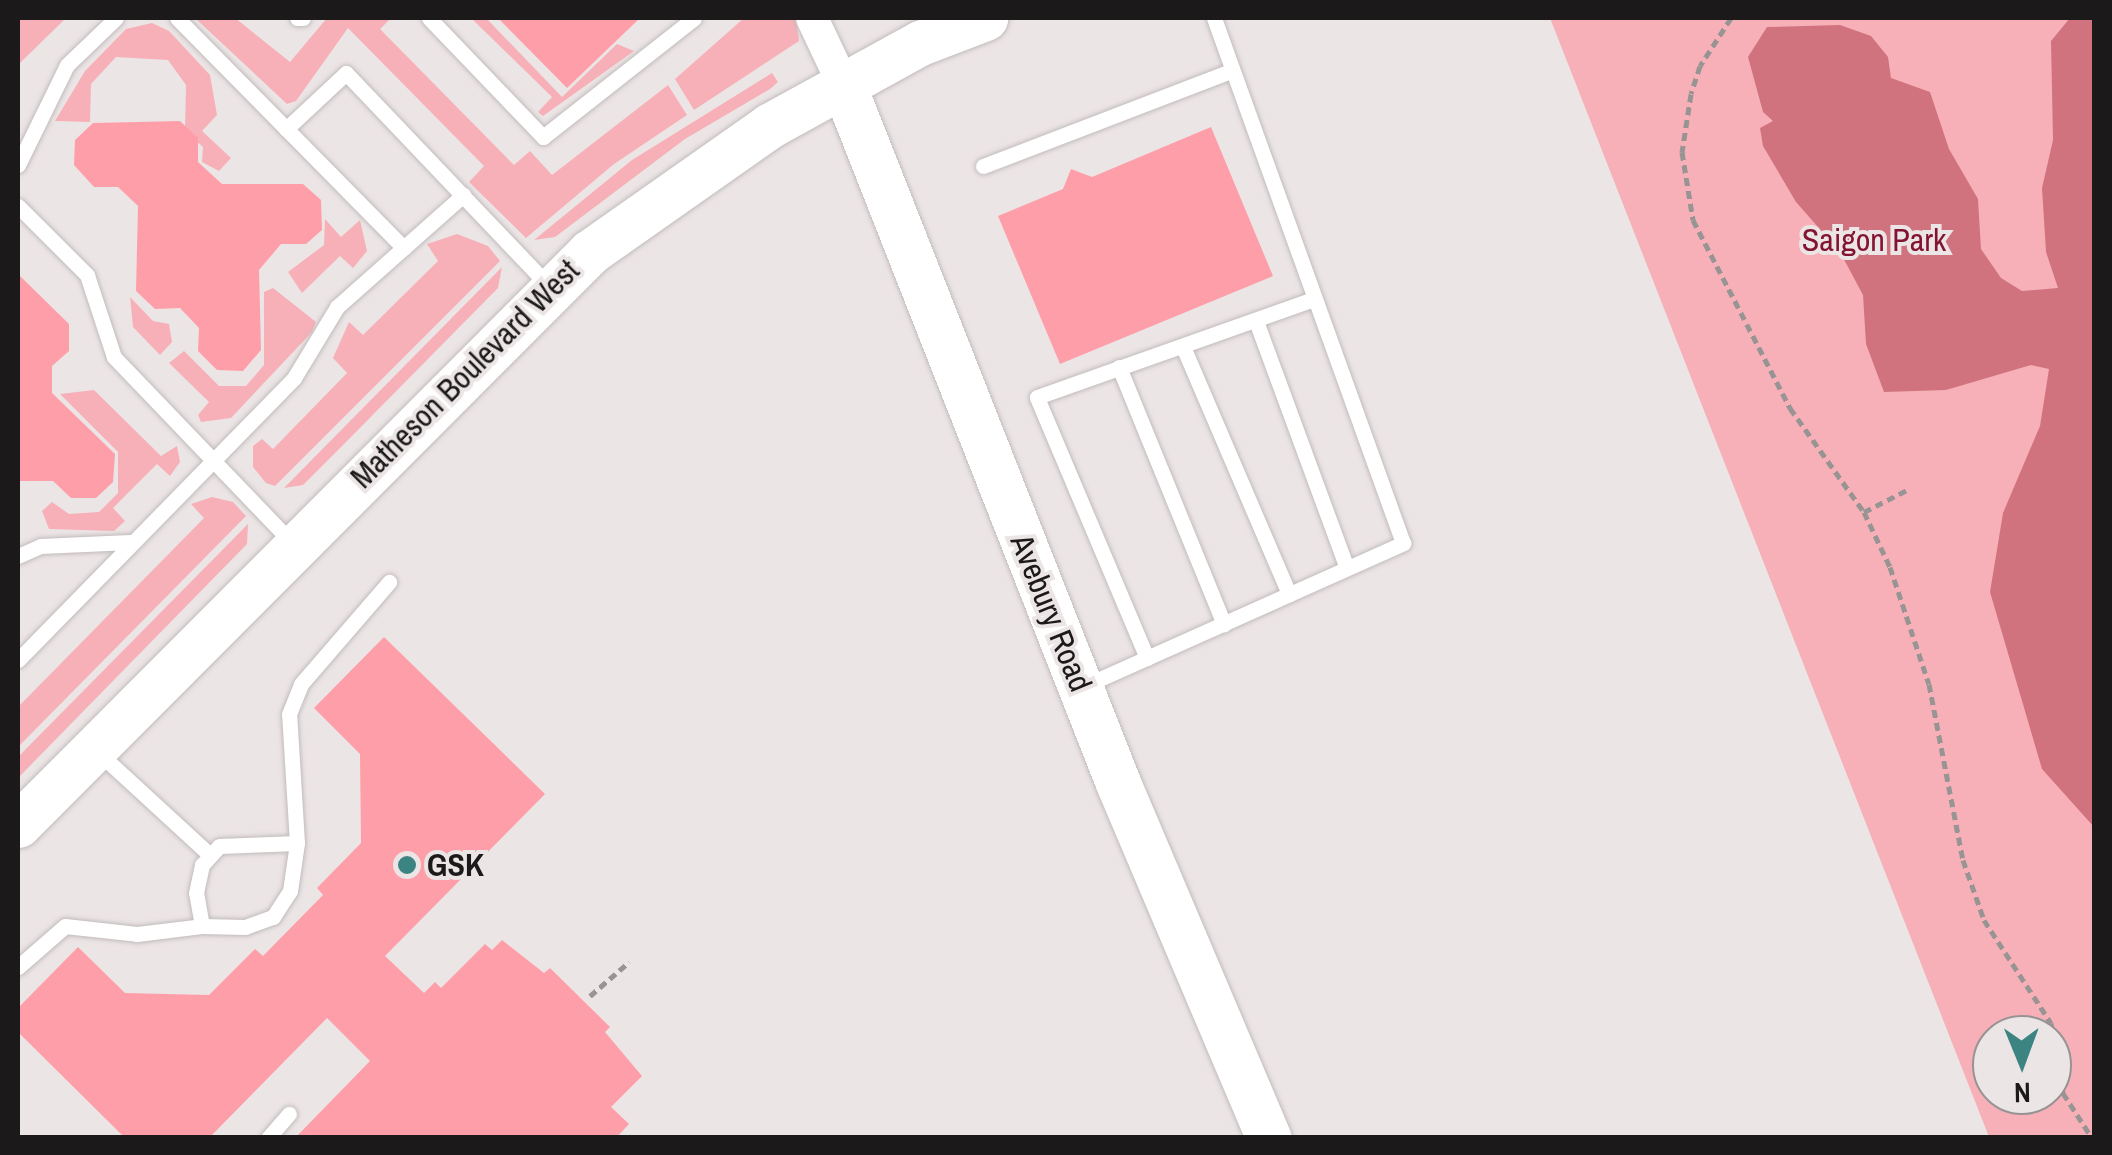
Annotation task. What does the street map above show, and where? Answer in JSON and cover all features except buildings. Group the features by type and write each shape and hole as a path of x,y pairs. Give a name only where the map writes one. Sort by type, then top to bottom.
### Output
{"street":[{"path":"812,18 843,84"},
{"name":"Matheson Boulevard West","path":"18,825 550,286 697,172 843,84 985,18"},
{"name":"Avebury Road","path":"843,84 1080,688 1268,1138"}],"lane":[{"path":"18,165 68,66 116,18"},
{"path":"177,18 404,248"},
{"path":"428,18 543,137 694,18"},
{"path":"1080,688 1403,543 1228,72 1214,18"},
{"path":"983,166 1228,72"},
{"path":"286,130 346,73 550,286"},
{"path":"18,660 294,378 337,307 463,195"},
{"path":"18,206 87,274 114,357 294,545"},
{"path":"1147,658 1037,396 1184,349 1313,299"},
{"path":"1256,321 1347,568"},
{"path":"1184,349 1289,594"},
{"path":"1119,367 1224,624"},
{"path":"18,556 40,546 112,548 135,541"},
{"path":"18,967 65,926 137,934 202,926 245,928 273,917 290,891 297,843 289,714 301,684 389,582"},
{"path":"96,750 210,855"},
{"path":"202,926 196,893 210,855 219,846 297,843"},
{"path":"268,1138 289,1114"}],"path":[{"path":"1730,18 1691,94 1682,152 1692,220 1790,408 1864,512 1929,684 1963,860 1979,905 2051,1023 2063,1093 2092,1138"},
{"path":"1864,512 1907,490"},
{"path":"590,996 628,962"}],"green space":[{"path":"18,18 66,18 18,65"},
{"path":"195,18 235,18 290,62 327,18 391,18 380,29 514,165 530,151 552,175 668,85 687,115 614,164 526,238 469,182 484,166 348,28 296,101 287,104"},
{"path":"471,18 486,18 562,97 617,44 634,51 543,116 538,112 552,97"},
{"path":"744,18 796,18 799,41 694,110 675,79"},
{"name":"Saigon Park","path":"1550,18 2094,18 2094,1137 1989,1137 1980,1115 2072,1115 2072,1015 1972,1015 1972,1094"},
{"path":"152,23 169,31 210,75 217,115 202,131 231,158 219,171 202,162 203,147 185,131 186,85 168,60 116,57 91,84 90,122 55,121 85,71 126,29"},
{"path":"772,73 778,82 770,89 685,139 555,237 534,240 632,160"},
{"path":"325,219 341,237 360,220 367,251 353,268 340,256 302,293 288,272 324,245"},
{"path":"457,234 488,246 500,261 275,486 266,483 253,467 253,446 262,439 273,449 347,373 333,358 349,322 363,335 438,261 427,244"},
{"path":"502,267 498,288 303,485 284,488"},
{"path":"273,288 316,322 312,332 231,418 201,422 198,415 209,402 169,363 184,351 219,386 246,386 264,365 264,292"},
{"path":"130,297 153,321 169,324 172,342 160,355 133,327"},
{"path":"94,390 161,456 177,446 180,462 170,476 157,464 113,508 125,521 114,531 49,529 42,511 52,502 69,514 99,512 118,493 118,452 60,394"},
{"path":"212,497 233,502 246,516 18,747 18,707 204,518 191,504"},
{"path":"248,524 247,544 18,778 18,757"}],"shaded area":[{"path":"2070,18 2094,18 2094,827 2042,769 1990,592 2003,513 2040,426 2049,369 2031,365 1946,390 1884,392 1866,344 1863,295 1840,252 1796,202 1763,146 1760,128 1773,121 1763,112 1748,57 1767,27 1840,25 1871,36 1888,57 1891,78 1930,92 1949,149 1978,199 1981,249 2001,278 2022,291 2058,288 2046,252 2042,188 2053,140 2051,41"}],"place":[{"name":"GSK","path":"407,865"}]}
